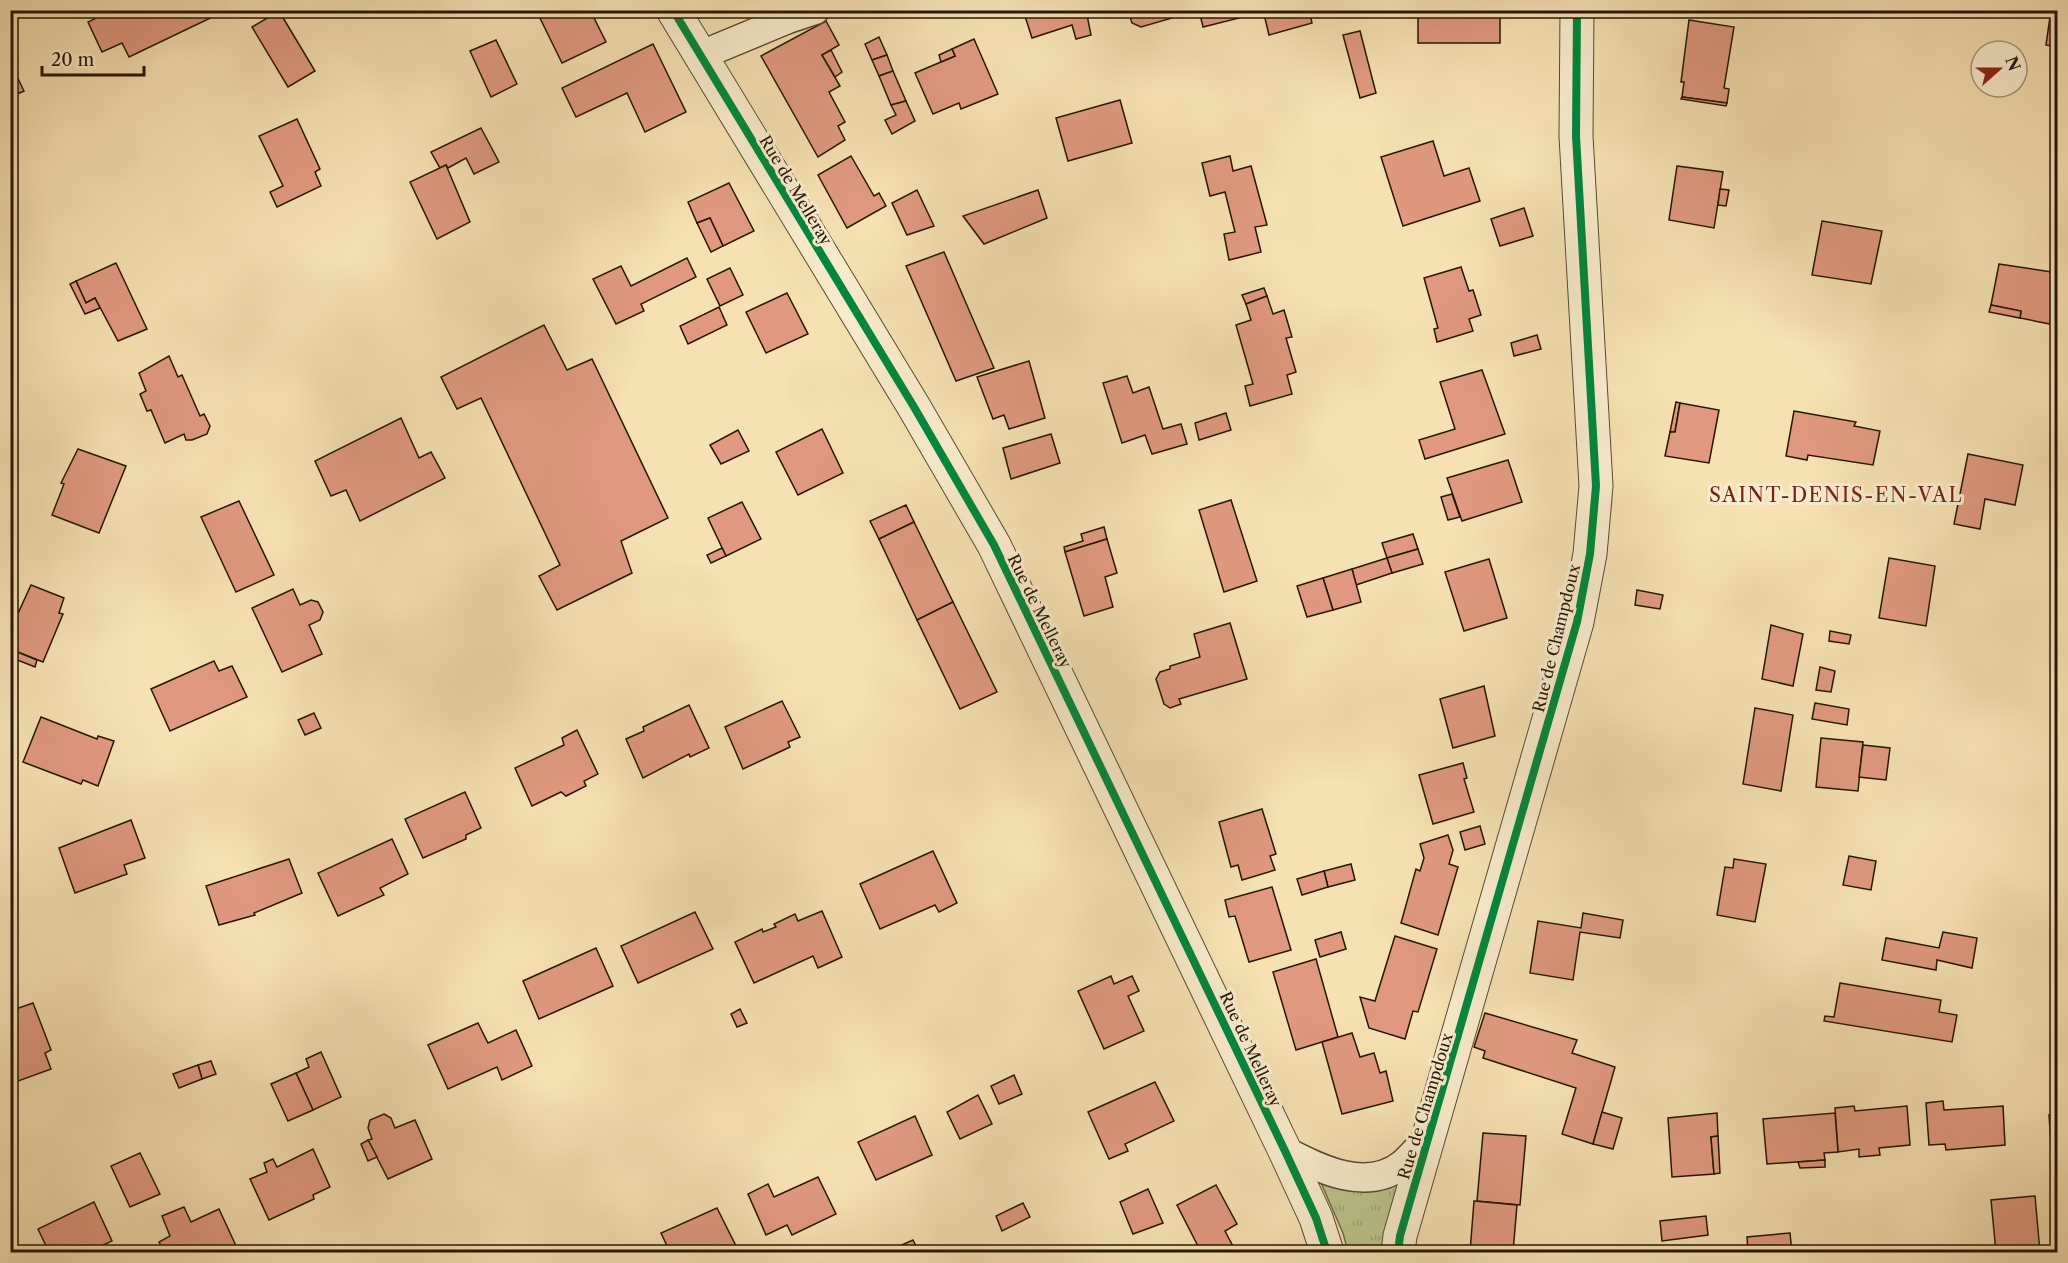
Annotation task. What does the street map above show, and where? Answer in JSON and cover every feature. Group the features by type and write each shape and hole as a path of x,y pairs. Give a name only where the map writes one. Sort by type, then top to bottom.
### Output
{"street":[{"name":"Rue de Melleray","path":"673,10 914,407 994,545 1317,1218 1327,1252"},
{"path":"699,56 815,10"},
{"name":"Rue de Champdoux","path":"1398,1252 1577,622 1590,554 1596,486 1576,136 1577,10"},
{"path":"1285,1151 1337,1174 1370,1178 1402,1165 1429,1137"}],"green space":[{"path":"1403,1176 1385,1252 1348,1252 1343,1233 1321,1183"}],"building":[{"path":"112,10 227,10 129,57 122,43 102,52 88,22"},
{"path":"536,10 590,10 606,42 562,63"},
{"path":"1023,10 1086,10 1091,35 1076,39 1072,25 1032,38"},
{"path":"1128,10 1178,10 1179,16 1141,27 1132,23"},
{"path":"1199,10 1246,10 1247,16 1203,27"},
{"path":"1263,10 1309,10 1312,23 1269,35"},
{"path":"1418,10 1500,10 1500,43 1418,43"},
{"path":"2051,10 2058,10 2058,47 2046,45"},
{"path":"279,11 315,71 288,87 252,27"},
{"path":"1689,20 1734,27 1724,88 1729,89 1727,103 1682,97 1684,82 1681,82"},
{"path":"826,21 839,45 822,55 840,86 829,92 845,122 838,126 845,140 818,157 761,56"},
{"path":"1360,31 1376,93 1360,98 1343,35"},
{"path":"879,37 887,55 872,60 865,44"},
{"path":"974,39 998,94 961,109 959,103 933,114 915,73 955,56 952,49"},
{"path":"496,40 517,84 491,97 470,51"},
{"path":"653,44 686,112 645,132 627,93 576,117 562,88"},
{"path":"952,49 955,56 941,62 939,55"},
{"path":"831,50 842,72 835,77 822,55"},
{"path":"887,55 893,71 879,76 872,60"},
{"path":"10,62 24,91 10,97"},
{"path":"893,71 906,101 891,105 879,76"},
{"path":"1682,97 1727,103 1726,106 1681,99"},
{"path":"1120,100 1132,143 1068,161 1056,118"},
{"path":"906,101 915,121 892,134 885,120 896,115 891,105"},
{"path":"297,119 320,169 315,172 321,186 277,207 270,192 283,186 259,136"},
{"path":"481,128 499,162 474,174 466,158 448,168 446,165 440,168 431,152"},
{"path":"1433,141 1444,176 1469,168 1480,201 1403,226 1381,157"},
{"path":"851,156 874,196 879,193 886,206 847,228 818,175"},
{"path":"1230,156 1233,171 1251,166 1267,225 1255,227 1261,252 1229,260 1224,234 1235,232 1225,192 1210,196 1202,163"},
{"path":"446,165 470,222 437,239 410,182"},
{"path":"1677,166 1723,172 1714,228 1669,220"},
{"path":"729,183 754,231 723,246 710,218 697,223 688,202"},
{"path":"1720,189 1729,190 1726,206 1718,205"},
{"path":"917,190 934,226 907,235 892,203"},
{"path":"1038,190 1047,218 984,244 963,216"},
{"path":"1524,208 1533,236 1500,246 1491,219"},
{"path":"710,218 723,246 711,252 697,223"},
{"path":"1822,221 1882,231 1871,284 1812,275"},
{"path":"944,252 994,368 956,381 906,266"},
{"path":"687,258 696,277 641,304 644,311 616,324 593,279 621,266 631,286"},
{"path":"116,263 147,329 118,341 95,298 86,303 76,281"},
{"path":"1999,264 2058,273 2050,324 2020,318 2021,311 1991,305"},
{"path":"1461,267 1469,291 1473,290 1481,315 1469,319 1473,331 1437,342 1434,329 1438,328 1424,278"},
{"path":"730,268 743,295 720,306 707,279"},
{"path":"76,281 86,303 95,298 100,308 85,314 70,284"},
{"path":"1264,288 1267,296 1246,304 1242,295"},
{"path":"787,293 808,334 766,353 746,312"},
{"path":"1267,296 1273,314 1284,310 1292,337 1286,338 1296,372 1287,375 1292,394 1250,406 1245,386 1253,384 1236,325 1251,320 1246,304"},
{"path":"1991,305 2021,311 2020,318 1989,312"},
{"path":"719,307 727,325 688,344 680,326"},
{"path":"544,325 567,370 592,359 668,518 621,541 632,573 557,610 539,576 560,565 481,398 457,409 441,377"},
{"path":"1537,335 1541,349 1514,356 1511,343"},
{"path":"169,356 178,377 182,375 200,416 204,414 210,426 207,434 192,440 186,440 184,434 165,443 151,410 147,411 140,394 146,391 139,373"},
{"path":"1029,361 1045,418 1009,429 1004,415 993,419 977,377"},
{"path":"1482,370 1505,434 1425,459 1419,440 1455,429 1440,382"},
{"path":"1127,376 1133,393 1149,387 1163,429 1181,424 1187,444 1152,454 1145,435 1122,443 1103,383"},
{"path":"1676,402 1680,403 1675,432 1670,432"},
{"path":"1680,403 1719,410 1709,463 1665,456 1670,432 1675,432"},
{"path":"1794,411 1856,422 1854,426 1880,431 1873,465 1808,455 1807,460 1786,456"},
{"path":"1226,413 1231,430 1199,440 1195,423"},
{"path":"401,418 419,458 431,452 445,478 360,521 346,490 331,496 315,461"},
{"path":"822,429 843,473 798,495 776,452"},
{"path":"738,430 749,451 721,464 710,445"},
{"path":"1051,434 1060,463 1011,479 1003,448"},
{"path":"78,449 126,466 99,533 52,515 64,484 61,483"},
{"path":"1968,454 2023,465 2015,505 1985,499 1980,529 1954,524"},
{"path":"1508,460 1522,502 1462,521 1447,478"},
{"path":"1452,494 1460,517 1448,520 1441,497"},
{"path":"1231,500 1257,581 1224,592 1199,510"},
{"path":"239,501 274,575 236,592 201,517"},
{"path":"742,502 761,539 726,556 708,518"},
{"path":"906,505 914,522 879,539 870,521"},
{"path":"914,522 953,602 917,620 879,539"},
{"path":"1104,527 1107,539 1065,552 1064,547 1083,541 1081,534"},
{"path":"1413,534 1418,549 1387,558 1382,543"},
{"path":"1107,539 1117,573 1105,577 1113,607 1084,616 1065,552"},
{"path":"722,548 726,556 711,563 707,555"},
{"path":"1418,549 1423,564 1392,573 1387,558"},
{"path":"1387,558 1392,573 1356,585 1352,569"},
{"path":"1889,558 1935,566 1926,626 1879,618"},
{"path":"1489,559 1507,618 1464,631 1445,572"},
{"path":"1352,569 1361,602 1333,610 1323,578"},
{"path":"1323,578 1333,610 1307,617 1297,586"},
{"path":"31,585 64,598 59,613 63,614 43,662 10,649 10,631"},
{"path":"293,589 300,605 311,600 318,602 323,612 320,620 309,625 322,654 282,672 252,608"},
{"path":"1637,590 1663,595 1660,609 1635,605"},
{"path":"953,602 997,692 960,709 917,620"},
{"path":"1230,623 1247,679 1179,699 1181,704 1170,708 1164,704 1156,679 1160,672 1170,669 1170,666 1200,657 1194,634"},
{"path":"1771,625 1803,634 1793,686 1762,679"},
{"path":"1830,631 1851,635 1849,644 1829,641"},
{"path":"10,649 37,660 35,667 10,657"},
{"path":"214,661 219,671 232,666 247,697 170,731 151,689"},
{"path":"1820,667 1835,671 1831,692 1816,690"},
{"path":"1484,686 1495,736 1453,748 1440,699"},
{"path":"782,701 800,737 788,742 790,747 743,769 725,727"},
{"path":"1815,703 1849,709 1847,725 1812,719"},
{"path":"689,705 709,748 690,757 689,754 643,778 626,739 644,731 643,727"},
{"path":"1755,708 1793,715 1781,791 1743,784"},
{"path":"314,713 321,728 305,735 298,720"},
{"path":"41,717 97,739 98,736 114,741 98,786 83,780 81,784 23,762"},
{"path":"577,730 598,774 584,781 586,786 566,796 561,792 532,806 515,768 564,745 562,738"},
{"path":"1821,738 1863,742 1858,791 1816,787"},
{"path":"1863,745 1890,748 1886,780 1859,777"},
{"path":"1463,763 1467,778 1464,779 1474,812 1433,824 1419,775"},
{"path":"465,792 481,828 466,835 466,839 423,858 405,819"},
{"path":"1262,809 1276,854 1270,856 1275,870 1242,880 1238,865 1231,867 1219,822"},
{"path":"131,820 145,858 124,865 127,874 75,893 59,848"},
{"path":"1480,826 1485,844 1465,850 1460,832"},
{"path":"1448,835 1453,850 1449,864 1458,867 1438,935 1401,923 1416,869 1420,871 1424,858 1420,844"},
{"path":"392,839 408,874 380,888 384,895 338,916 318,873"},
{"path":"933,851 957,903 939,912 935,905 880,929 860,884"},
{"path":"1849,856 1876,861 1871,890 1843,885"},
{"path":"289,859 302,893 254,913 255,915 219,925 206,886"},
{"path":"1734,859 1766,864 1755,922 1717,915 1725,867 1733,868"},
{"path":"1351,864 1355,880 1328,887 1324,871"},
{"path":"1324,871 1328,887 1302,895 1297,879"},
{"path":"1272,887 1291,950 1249,962 1235,916 1229,917 1225,900"},
{"path":"822,911 842,957 818,968 813,956 754,983 735,942 762,929 763,932 776,927 774,924 795,914 798,921"},
{"path":"695,912 713,949 638,983 621,946"},
{"path":"1583,913 1623,920 1620,938 1580,932 1573,980 1530,973 1538,921 1581,928"},
{"path":"1341,932 1346,949 1320,957 1315,940"},
{"path":"1943,932 1977,938 1972,968 1937,960 1936,970 1882,960 1886,938 1939,948"},
{"path":"1395,936 1437,949 1418,1012 1413,1011 1405,1039 1369,1028 1360,997 1375,1001"},
{"path":"596,948 613,986 539,1019 523,981"},
{"path":"1316,959 1338,1037 1296,1050 1273,972"},
{"path":"1111,976 1114,984 1132,976 1139,991 1128,996 1144,1031 1104,1049 1078,991"},
{"path":"1840,983 1941,1000 1939,1012 1957,1015 1952,1042 1824,1021 1825,1016 1834,1017"},
{"path":"33,1003 51,1050 45,1053 51,1069 10,1084 10,1011"},
{"path":"740,1009 747,1023 737,1027 731,1014"},
{"path":"1485,1013 1577,1040 1572,1053 1615,1067 1593,1144 1562,1134 1576,1088 1483,1058 1485,1051 1474,1047"},
{"path":"478,1023 488,1043 516,1030 532,1066 502,1080 497,1067 448,1089 428,1045"},
{"path":"1352,1033 1360,1057 1374,1053 1380,1073 1386,1071 1393,1101 1342,1114 1322,1042"},
{"path":"321,1052 341,1097 313,1110 296,1073 309,1067 306,1059"},
{"path":"211,1061 216,1074 202,1079 198,1065"},
{"path":"198,1065 202,1079 179,1088 173,1074"},
{"path":"296,1073 313,1110 288,1121 271,1084"},
{"path":"1014,1075 1022,1094 999,1104 991,1086"},
{"path":"1155,1082 1174,1121 1125,1144 1128,1151 1109,1159 1088,1112"},
{"path":"978,1095 992,1124 960,1139 947,1112"},
{"path":"1943,1101 1944,1110 2003,1106 2005,1145 1946,1150 1945,1144 1929,1145 1926,1103"},
{"path":"1854,1106 1855,1111 1907,1106 1910,1145 1879,1148 1880,1155 1859,1157 1859,1149 1838,1152 1835,1108"},
{"path":"1602,1112 1622,1118 1613,1149 1593,1144"},
{"path":"1717,1113 1718,1136 1711,1137 1714,1174 1672,1177 1668,1118"},
{"path":"1835,1113 1838,1152 1824,1153 1825,1160 1767,1164 1763,1119"},
{"path":"384,1114 391,1118 395,1128 415,1120 432,1159 388,1179 368,1140 372,1139 368,1128 370,1120"},
{"path":"2058,1114 2058,1156 2052,1157 2049,1115"},
{"path":"915,1116 932,1155 876,1180 858,1142"},
{"path":"1483,1133 1526,1136 1520,1205 1477,1201"},
{"path":"1718,1136 1720,1173 1714,1174 1711,1137"},
{"path":"368,1140 377,1157 368,1161 361,1144"},
{"path":"313,1149 330,1187 313,1195 314,1199 269,1220 250,1179 267,1172 264,1163 273,1159 277,1167"},
{"path":"140,1153 160,1194 130,1207 111,1166"},
{"path":"1825,1160 1825,1167 1800,1168 1798,1162"},
{"path":"818,1177 836,1214 792,1235 787,1225 766,1235 748,1194 768,1184 774,1197"},
{"path":"1216,1185 1237,1224 1225,1231 1235,1250 1201,1252 1177,1205"},
{"path":"1148,1189 1163,1223 1133,1234 1120,1202"},
{"path":"2035,1196 2040,1252 1996,1252 1991,1200"},
{"path":"1474,1201 1517,1205 1513,1252 1470,1252"},
{"path":"94,1202 112,1241 88,1252 49,1252 38,1229"},
{"path":"1023,1203 1030,1217 1002,1231 996,1216"},
{"path":"184,1207 191,1222 219,1209 237,1248 227,1252 164,1252 159,1242 170,1236 162,1216"},
{"path":"717,1208 736,1246 723,1252 670,1252 661,1233"},
{"path":"1706,1216 1708,1235 1662,1241 1660,1221"},
{"path":"1790,1233 1792,1252 1748,1252 1747,1237"},
{"path":"913,1240 919,1252 886,1252"}],"cycle path":[{"path":"673,10 914,407 994,545 1285,1151 1316,1218 1327,1252"},
{"path":"1398,1252 1400,1236 1577,622 1590,554 1596,486 1576,136 1577,10"}],"district":[{"name":"SAINT-DENIS-EN-VAL","path":"1836,495"}]}
